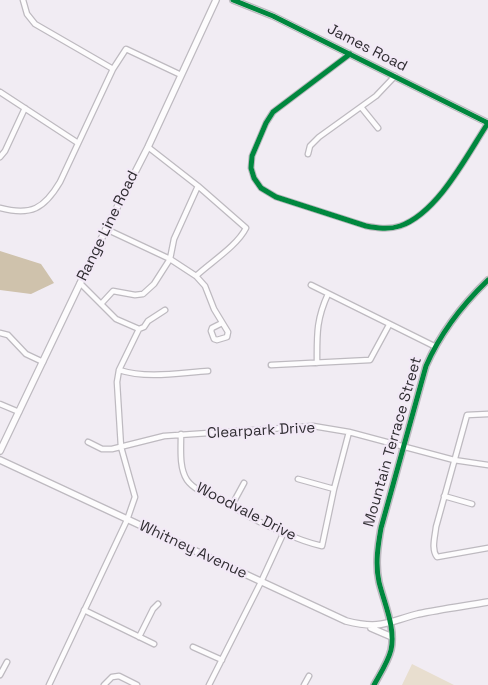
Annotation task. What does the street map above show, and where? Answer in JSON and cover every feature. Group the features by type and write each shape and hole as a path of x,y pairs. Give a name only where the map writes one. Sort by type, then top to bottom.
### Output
{"main road":[{"name":"Range Line Road","path":"0,451 106,229 148,147 216,0"},
{"name":"James Road","path":"233,0 273,16 488,123"},
{"name":"Whitney Avenue","path":"0,460 346,621 364,625 390,624 418,615 488,602"},
{"path":"364,625 392,637"}],"street":[{"path":"21,0 27,14 35,24 113,69"},
{"path":"0,208 16,212 27,210 40,206 50,198 60,182 113,69 126,49 181,75"},
{"path":"350,54 273,112 266,123 252,156 251,168 254,178 261,188 276,197 366,226 381,229 398,227 411,221 427,208 447,187 488,123"},
{"path":"308,154 310,146 319,137 376,96 395,76"},
{"path":"0,92 78,143"},
{"path":"361,106 378,128"},
{"path":"0,157 25,108"},
{"path":"148,147 198,186 246,228 232,245 196,276"},
{"path":"101,304 113,290 135,295 142,294 154,284 170,259 174,239 198,186"},
{"path":"106,229 170,259 196,276 205,286 222,323"},
{"name":"Mountain Terrace Street","path":"374,685 391,651 392,637 378,579 377,547 380,528 426,366 434,346 445,330 488,280"},
{"path":"80,283 116,319 139,329"},
{"path":"311,285 434,346"},
{"path":"317,363 317,326 321,309 328,294"},
{"path":"49,685 127,520 135,497 121,447 117,382 119,370 139,329 165,310"},
{"path":"271,365 370,360 389,325"},
{"path":"0,332 14,340 26,354 43,362"},
{"path":"119,370 130,374 143,375 208,371"},
{"path":"0,404 19,412"},
{"path":"488,414 467,415 436,527 434,553 437,557 488,548"},
{"name":"Clearpark Drive","path":"88,442 102,449 121,447 164,436 181,434 313,426 349,432 454,460 488,466"},
{"path":"298,479 334,489 349,432"},
{"name":"Woodvale Drive","path":"181,434 183,470 193,486 308,543 322,546 334,489"},
{"path":"232,504 244,483"},
{"path":"444,496 472,504"},
{"path":"209,685 284,532"},
{"path":"139,637 153,609 158,604"},
{"path":"84,610 154,644"},
{"path":"193,647 222,660"},
{"path":"0,675 7,662"},
{"path":"104,685 112,677 119,676 136,685"},
{"path":"304,685 309,676"}],"shaded area":[{"path":"0,251 41,264 54,283 31,294 0,290"},
{"path":"412,664 454,685 402,685"}],"cycle path":[{"path":"233,0 273,16 488,123"},
{"path":"350,54 273,112 266,123 252,156 251,168 254,178 261,188 276,197 366,226 378,228 400,226 414,219 439,196 461,166 488,123"},
{"path":"374,685 388,659 392,642 391,624 377,568 380,534 426,366 438,342 453,320 488,280"}]}
